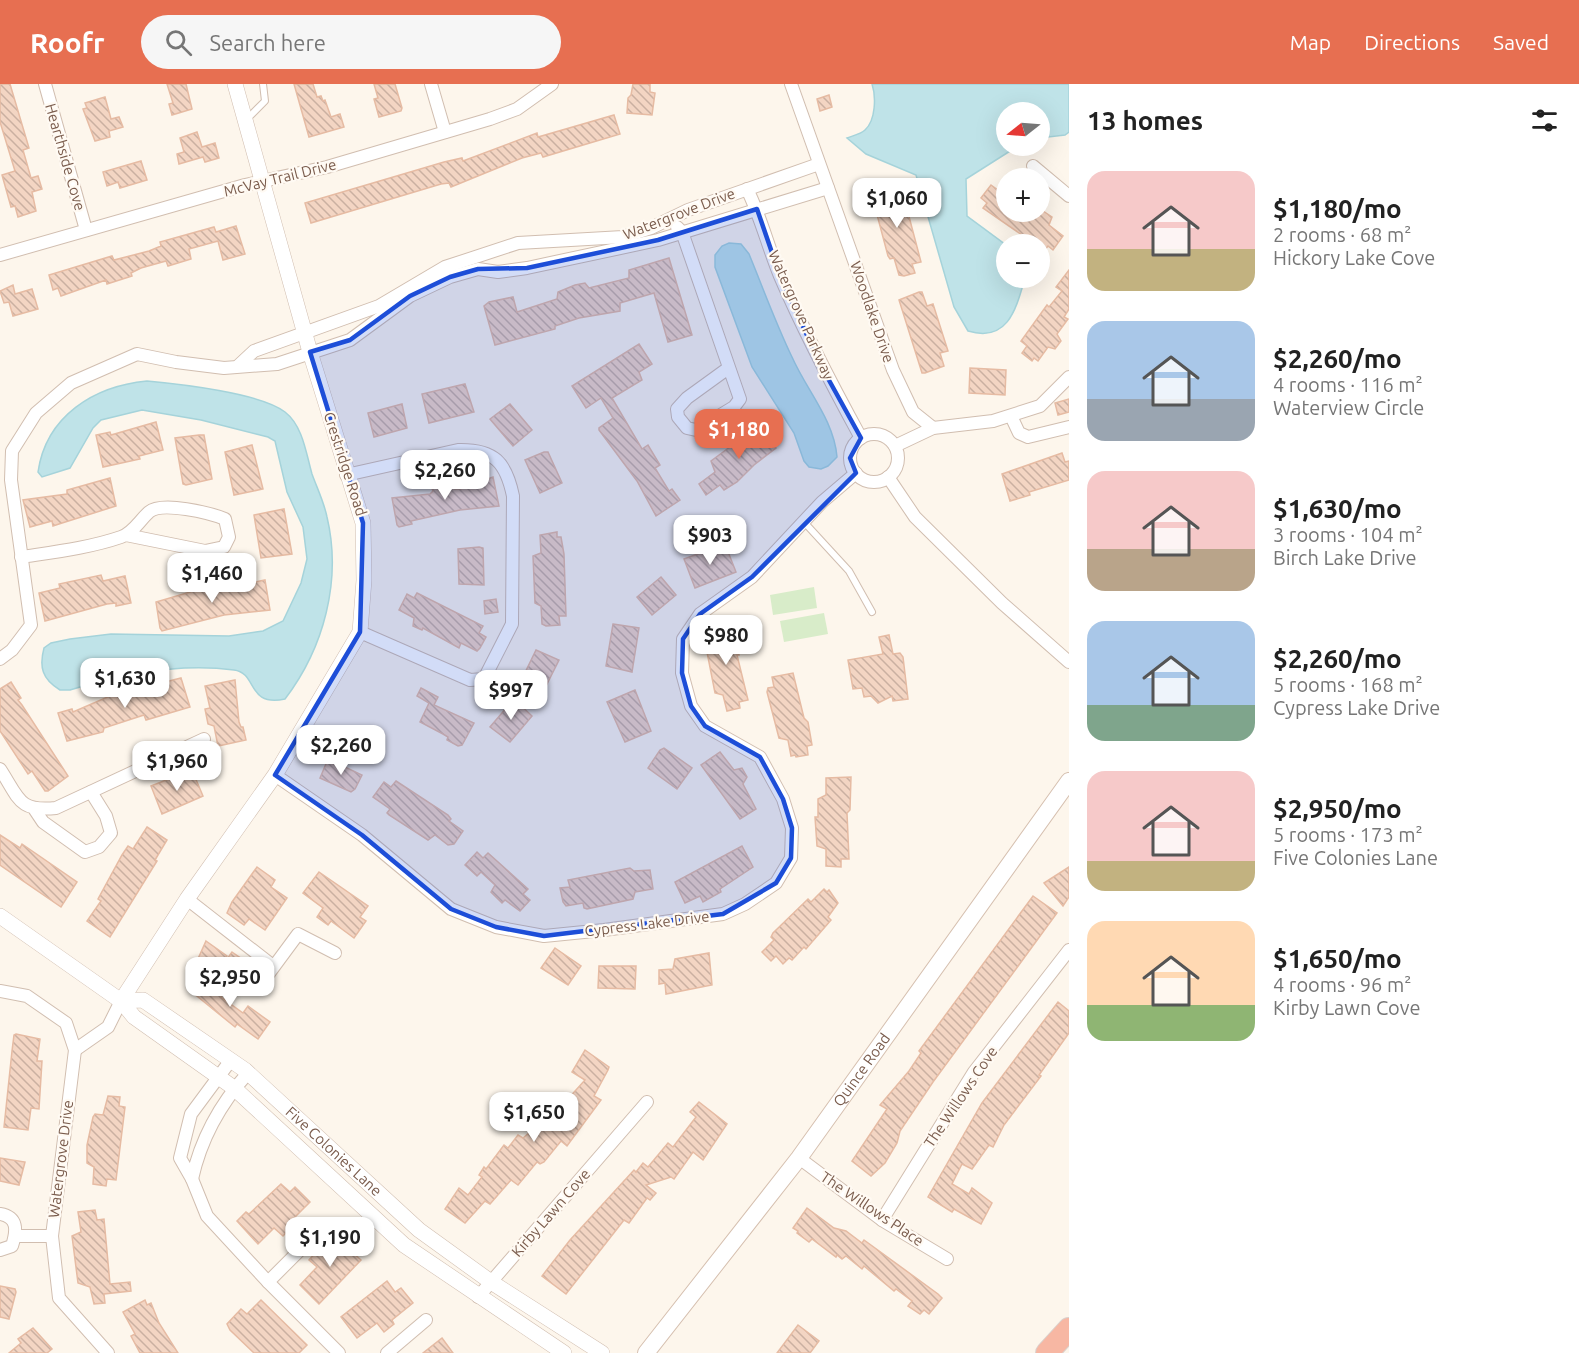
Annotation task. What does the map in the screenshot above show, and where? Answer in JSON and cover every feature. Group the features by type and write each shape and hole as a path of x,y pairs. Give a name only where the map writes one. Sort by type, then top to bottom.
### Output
{"highway":[{"path":"1047,1353 1069,1329"},
{"path":"1057,1353 1069,1334"}],"main road":[{"name":"Quince Road","path":"646,1353 799,1158 1069,781"}],"street":[{"name":"Hearthside Cove","path":"45,84 86,230"},
{"name":"Crestridge Road","path":"121,1001 187,899 275,775 360,632 364,580 363,523 346,475 310,352 235,84"},
{"path":"431,84 445,132"},
{"name":"McVay Trail Drive","path":"0,255 263,181 333,165 505,114 552,84"},
{"name":"Woodlake Drive","path":"791,84 893,370 913,412 933,428"},
{"name":"Watergrove Drive","path":"239,365 254,351 379,306 445,267 519,243 623,237 819,164"},
{"path":"1033,166 1069,196"},
{"path":"0,659 12,650 31,626 12,480 12,451 36,413 71,383 137,354 224,368 239,365 277,364 350,340 410,296 450,277 478,269 498,272 527,268 682,232 828,188"},
{"name":"Watergrove Parkway","path":"747,189 758,209 779,273 820,364 861,438"},
{"path":"669,219 682,232 719,333 728,369 740,399 734,407 696,430 687,428 678,417 677,409 687,398 728,369"},
{"path":"895,446 933,428 1011,416 1040,406 1069,377"},
{"path":"1011,416 1019,434 1028,437 1069,428"},
{"path":"876,434 890,440 895,446 898,460 888,477 874,482 861,478 856,473 850,458 851,450 861,438 876,434"},
{"path":"346,475 458,450 476,450 488,453 500,462 509,478 513,496 512,624 484,679 470,680 360,632"},
{"name":"Cypress Lake Drive","path":"275,775 362,835 452,909 496,927 544,936 723,914 745,904 776,883 791,858 792,828 783,799 760,757 705,726 690,706 682,673 683,639 700,614 752,577 804,522 856,473"},
{"path":"888,477 915,517 1002,603 1069,662"},
{"path":"21,557 87,547 126,535 150,511 159,507 216,515 225,519 229,537 224,547 205,551 126,535"},
{"path":"0,769 25,806 35,810 56,808 204,739"},
{"path":"35,810 43,822 85,852 99,848 111,833 106,816 92,792"},
{"path":"187,899 273,966"},
{"name":"Five Colonies Lane","path":"0,916 121,1001 134,1017 234,1089 404,1245 564,1353"},
{"path":"264,980 298,934 335,953"},
{"name":"The Willows Cove","path":"882,1220 974,1072 1069,950"},
{"name":"Watergrove Drive","path":"0,991 27,996 66,1023 75,1050 52,1236 59,1298 108,1353"},
{"name":"Five Colonies Lane","path":"121,1001 143,1000 231,1060 419,1230 491,1282 602,1353"},
{"path":"75,1050 108,1027 121,1001"},
{"path":"231,1060 191,1114 180,1158 192,1179 207,1216 268,1282 339,1353"},
{"path":"192,1179 198,1152 217,1113 248,1073"},
{"name":"Kirby Lawn Cove","path":"478,1296 647,1102"},
{"name":"The Willows Place","path":"799,1158 882,1220 947,1259"},
{"path":"0,1214 10,1216 14,1220 15,1236 12,1246 0,1250"},
{"path":"268,1282 323,1227"},
{"path":"404,1245 419,1230"},
{"path":"15,1236 52,1236"},
{"path":"387,1353 426,1320"}],"lane":[{"path":"246,121 265,101 263,84"},
{"path":"804,522 849,571 872,612"}],"highlighted area":[{"path":"757,209 779,273 820,364 861,438 850,458 856,473 752,577 700,614 683,639 682,673 691,706 705,726 760,757 783,799 792,828 791,858 776,883 723,914 544,936 496,927 451,909 362,835 275,775 360,632 363,523 310,352 350,340 410,296 450,277 478,269 527,268 658,240"}],"green space":[{"path":"814,587 817,608 773,615 770,595"},
{"path":"824,613 828,634 784,642 780,621"}],"water":[{"path":"872,84 1069,84 1069,132 1065,135 1050,137 1050,102 996,102 996,156 1002,156 966,179 967,216 996,238 996,288 1022,288 1014,312 1001,328 993,332 982,333 968,331 954,307 916,175 866,154 847,138 859,134 869,126 873,114"},
{"path":"729,243 741,244 749,254 798,370 831,431 837,457 821,469 809,467 804,461 794,433 752,367 715,267 715,255 722,246"},
{"path":"147,381 219,390 273,405 291,418 300,432 326,511 331,541 331,589 319,636 310,658 285,699 264,698 258,694 247,677 234,670 193,668 151,671 70,690 60,690 54,686 43,672 44,648 51,643 70,639 111,634 229,636 263,631 283,621 301,583 307,559 303,527 287,492 275,441 268,437 201,420 142,410 101,420 93,428 70,468 42,477 38,472 43,452 51,435 76,407 109,389"}],"building":[{"path":"0,84 10,84 29,148 23,150 31,178 38,176 42,189 32,192 36,211 18,217 15,206 11,207 2,175 15,171 0,122"},
{"path":"167,84 186,84 192,109 172,115 169,104 173,103"},
{"path":"294,84 313,84 317,97 321,96 323,101 325,100 331,117 340,114 344,127 309,137"},
{"path":"374,84 395,84 401,111 379,117 374,99 378,98"},
{"path":"633,84 650,84 650,92 655,93 652,115 627,113 628,98 631,95"},
{"path":"829,95 832,107 820,111 817,99"},
{"path":"105,97 111,119 119,117 123,127 109,131 110,137 95,141 83,109 87,108 85,103"},
{"path":"614,115 620,134 543,157 541,153 522,158 451,187 449,183 441,184 311,223 305,203 444,162 462,158 463,161 537,133 538,137"},
{"path":"197,132 202,147 215,143 219,158 205,162 203,157 179,164 177,154 184,152 180,138"},
{"path":"141,161 147,180 120,188 118,182 107,186 103,172"},
{"path":"892,183 894,192 902,190 921,262 912,264 915,273 904,276 899,275 894,258 890,259 888,256 876,211 876,208 881,207 875,188"},
{"path":"991,185 996,189 996,217 983,208 987,203 981,198"},
{"path":"1050,216 1052,217 1049,225 1063,236 1053,250 1050,248 1050,234 1021,234 1003,222 1050,222"},
{"path":"236,226 245,254 223,260 218,241 189,249 191,259 168,266 166,261 141,268 131,273 132,276 107,284 106,280 61,296 58,288 53,290 49,275 112,256 114,260 149,251 161,246 160,242 214,227 216,232"},
{"path":"669,258 692,335 668,342 654,293 620,303 620,311 579,318 555,326 555,329 495,345 484,306 489,302 513,297 517,312 557,299 558,292 575,285 585,283 589,288 629,278 629,270"},
{"path":"1069,270 1069,309 1064,317 1068,319 1057,334 1061,341 1055,349 1048,347 1038,361 1034,358 1032,361 1022,353 1027,346 1021,341 1047,305 1049,307 1062,291 1056,287"},
{"path":"13,285 15,294 32,289 38,309 13,316 9,302 4,303 0,291"},
{"path":"922,292 927,306 933,304 948,351 940,353 944,366 925,373 922,373 899,300"},
{"path":"639,344 652,364 639,372 642,380 612,398 642,449 648,445 660,465 655,468 669,491 672,489 680,500 656,516 637,481 599,430 613,418 601,398 586,408 572,386"},
{"path":"970,368 1006,370 1005,395 969,393"},
{"path":"465,384 474,412 429,423 422,394"},
{"path":"1069,399 1069,412 1058,415 1055,403"},
{"path":"402,404 407,428 374,437 368,413"},
{"path":"510,404 532,430 513,446 490,419"},
{"path":"156,422 163,450 139,456 140,459 103,467 96,435 110,432 111,435"},
{"path":"770,426 776,437 771,440 776,448 737,482 724,490 720,485 706,495 699,484 715,472 711,461 749,433 752,432 754,436"},
{"path":"204,435 212,479 186,485 183,484 175,438"},
{"path":"252,445 263,489 234,495 225,452"},
{"path":"548,452 562,483 540,493 525,460"},
{"path":"1062,453 1065,462 1069,461 1069,480 1029,492 1030,495 1010,501 1002,474"},
{"path":"493,477 499,506 460,510 411,521 412,524 399,527 397,525 392,498 430,494 433,491 431,486 452,480 455,489 460,489"},
{"path":"110,478 116,506 53,526 52,521 30,527 23,500 67,494 67,490"},
{"path":"284,509 292,554 261,558 254,515"},
{"path":"557,532 557,537 561,537 564,554 566,616 559,616 560,625 546,626 542,624 541,606 535,603 533,556 541,553 540,535"},
{"path":"725,544 736,572 695,588 684,559"},
{"path":"483,548 484,585 459,584 458,549"},
{"path":"101,575 103,581 125,576 131,603 116,606 116,603 107,604 45,621 39,593 60,588 59,584"},
{"path":"661,577 676,595 652,615 637,597"},
{"path":"265,580 270,610 224,615 162,631 160,628 156,602 214,585 239,581 240,585"},
{"path":"417,593 483,626 479,633 486,637 480,648 477,651 461,643 459,648 423,628 422,630 413,626 414,618 399,610 407,594 414,598"},
{"path":"496,599 498,612 485,614 484,601"},
{"path":"727,622 728,629 735,628 739,655 737,655 748,700 739,702 740,708 727,711 723,695 715,693 706,647 714,642 710,625"},
{"path":"613,624 639,628 632,672 606,666"},
{"path":"889,635 893,654 900,653 903,657 908,699 893,701 892,696 878,703 871,696 864,697 862,688 853,689 848,660 883,654 879,637"},
{"path":"536,650 559,660 543,692 521,681"},
{"path":"793,673 804,718 808,722 812,745 807,746 808,755 796,757 791,756 788,740 779,738 767,692 768,688 774,687 772,677"},
{"path":"181,678 190,707 146,720 144,715 104,728 103,732 67,741 58,713 72,709 73,712 117,693 120,698 139,693 138,689"},
{"path":"235,680 239,722 243,727 246,740 218,746 214,726 208,724 205,709 210,708 205,686"},
{"path":"11,682 21,698 18,700 68,776 48,791 45,791 32,771 28,774 0,731 0,689"},
{"path":"421,688 438,697 434,705 474,723 462,745 458,746 447,740 448,737 420,722 429,703 417,696"},
{"path":"635,690 651,731 625,742 607,702"},
{"path":"514,699 532,716 510,742 490,727"},
{"path":"664,748 692,768 677,789 648,768 660,750"},
{"path":"720,752 734,770 742,768 747,777 743,784 756,809 740,819 701,765"},
{"path":"328,759 362,775 355,789 351,792 320,778"},
{"path":"192,770 203,796 162,814 151,786"},
{"path":"851,777 850,810 847,813 849,859 841,859 841,867 826,866 826,849 817,846 815,817 818,817 818,799 826,795 826,778"},
{"path":"396,781 448,815 451,819 449,821 463,831 454,844 448,845 435,835 428,840 387,813 390,809 373,797 384,782 391,787"},
{"path":"147,827 167,840 155,860 157,861 110,937 87,921 101,901 98,899 122,855 128,846 133,849"},
{"path":"0,835 20,848 22,844 77,882 61,907 0,865"},
{"path":"742,846 753,867 720,889 721,892 703,902 700,896 685,903 675,882"},
{"path":"477,852 483,858 488,853 528,889 523,894 530,900 520,911 505,900 502,903 491,892 495,885 481,872 477,876 465,865"},
{"path":"257,867 275,880 271,887 287,898 265,930 249,919 244,925 227,913 232,902"},
{"path":"1069,867 1069,897 1063,906 1044,883"},
{"path":"630,868 634,871 650,870 653,889 635,892 633,899 587,909 584,908 583,903 566,906 563,902 560,888 570,887 568,880"},
{"path":"319,872 368,906 360,917 366,921 354,938 331,921 328,925 317,917 323,908 303,893"},
{"path":"824,889 827,892 829,890 838,903 828,917 831,920 806,949 804,947 792,960 789,958 783,964 776,956 771,961 762,952 774,940 771,937 773,933 808,899 811,902"},
{"path":"1033,896 1057,913 933,1082 900,1131 897,1143 885,1163 871,1176 852,1161 887,1109 880,1105 909,1071 921,1053 919,1051"},
{"path":"206,941 227,956 215,974 197,961"},
{"path":"555,948 581,966 568,985 541,968"},
{"path":"232,952 242,959 234,970 224,963"},
{"path":"709,953 712,985 666,994 665,983 659,984 659,970 673,969 675,959"},
{"path":"599,966 636,966 635,989 598,988"},
{"path":"203,975 225,991 221,997 243,1013 248,1006 270,1022 258,1039 237,1024 235,1027 192,992"},
{"path":"1058,1002 1069,1011 1069,1033 1039,1075 1041,1076 1004,1125 993,1147 989,1145 972,1169 962,1164 952,1184 969,1194 972,1188 992,1203 981,1224 954,1209 952,1212 928,1197 982,1103"},
{"path":"14,1035 40,1039 37,1061 42,1061 39,1109 31,1108 28,1130 4,1127"},
{"path":"585,1050 609,1067 594,1096 601,1100 567,1146 561,1141 544,1162 540,1164 537,1162 518,1185 511,1180 490,1204 485,1201 465,1223 445,1209 459,1188 468,1195 482,1177 479,1175 484,1167 486,1169 504,1145 508,1148 518,1135 523,1138 529,1133 533,1136 549,1120 553,1123 566,1106 566,1101 585,1080 572,1072"},
{"path":"108,1096 120,1097 119,1106 125,1107 116,1180 107,1179 106,1186 93,1184 94,1167 87,1163 87,1145 93,1117 95,1114 103,1115"},
{"path":"699,1102 727,1124 703,1160 693,1152 674,1179 671,1177 646,1185 656,1193 650,1200 647,1198 629,1223 624,1220 566,1294 542,1276 570,1240 634,1170 636,1172 643,1163 648,1167 668,1143 673,1147 696,1117 690,1112"},
{"path":"0,1158 25,1162 19,1185 0,1181"},
{"path":"281,1184 290,1192 295,1187 310,1202 290,1222 293,1225 283,1236 274,1228 258,1244 237,1221 246,1212 249,1214"},
{"path":"807,1208 834,1228 846,1231 862,1243 864,1240 942,1298 929,1314 924,1310 920,1314 908,1306 912,1301 896,1289 894,1291 864,1266 862,1269 846,1256 842,1259 837,1255 836,1257 812,1239 809,1242 793,1228"},
{"path":"95,1210 97,1220 104,1219 110,1284 130,1282 131,1291 104,1294 105,1303 94,1304 90,1287 78,1283 72,1236 81,1232 78,1212"},
{"path":"341,1233 356,1247 351,1251 361,1260 319,1304 300,1285 317,1267 309,1260 318,1250 322,1253"},
{"path":"387,1281 395,1292 401,1288 413,1303 392,1320 394,1324 384,1332 377,1323 357,1338 341,1317"},
{"path":"0,1286 15,1289 16,1292 9,1319 0,1317"},
{"path":"145,1300 147,1305 151,1303 159,1323 178,1353 140,1353 131,1336 135,1334 123,1312"},
{"path":"261,1300 307,1345 299,1353 254,1353 230,1330 227,1324 241,1309 247,1314"},
{"path":"798,1325 819,1341 810,1353 777,1353"},
{"path":"33,1328 52,1349 47,1353 9,1353 21,1343 18,1339"},
{"path":"442,1338 453,1353 423,1353"}]}
